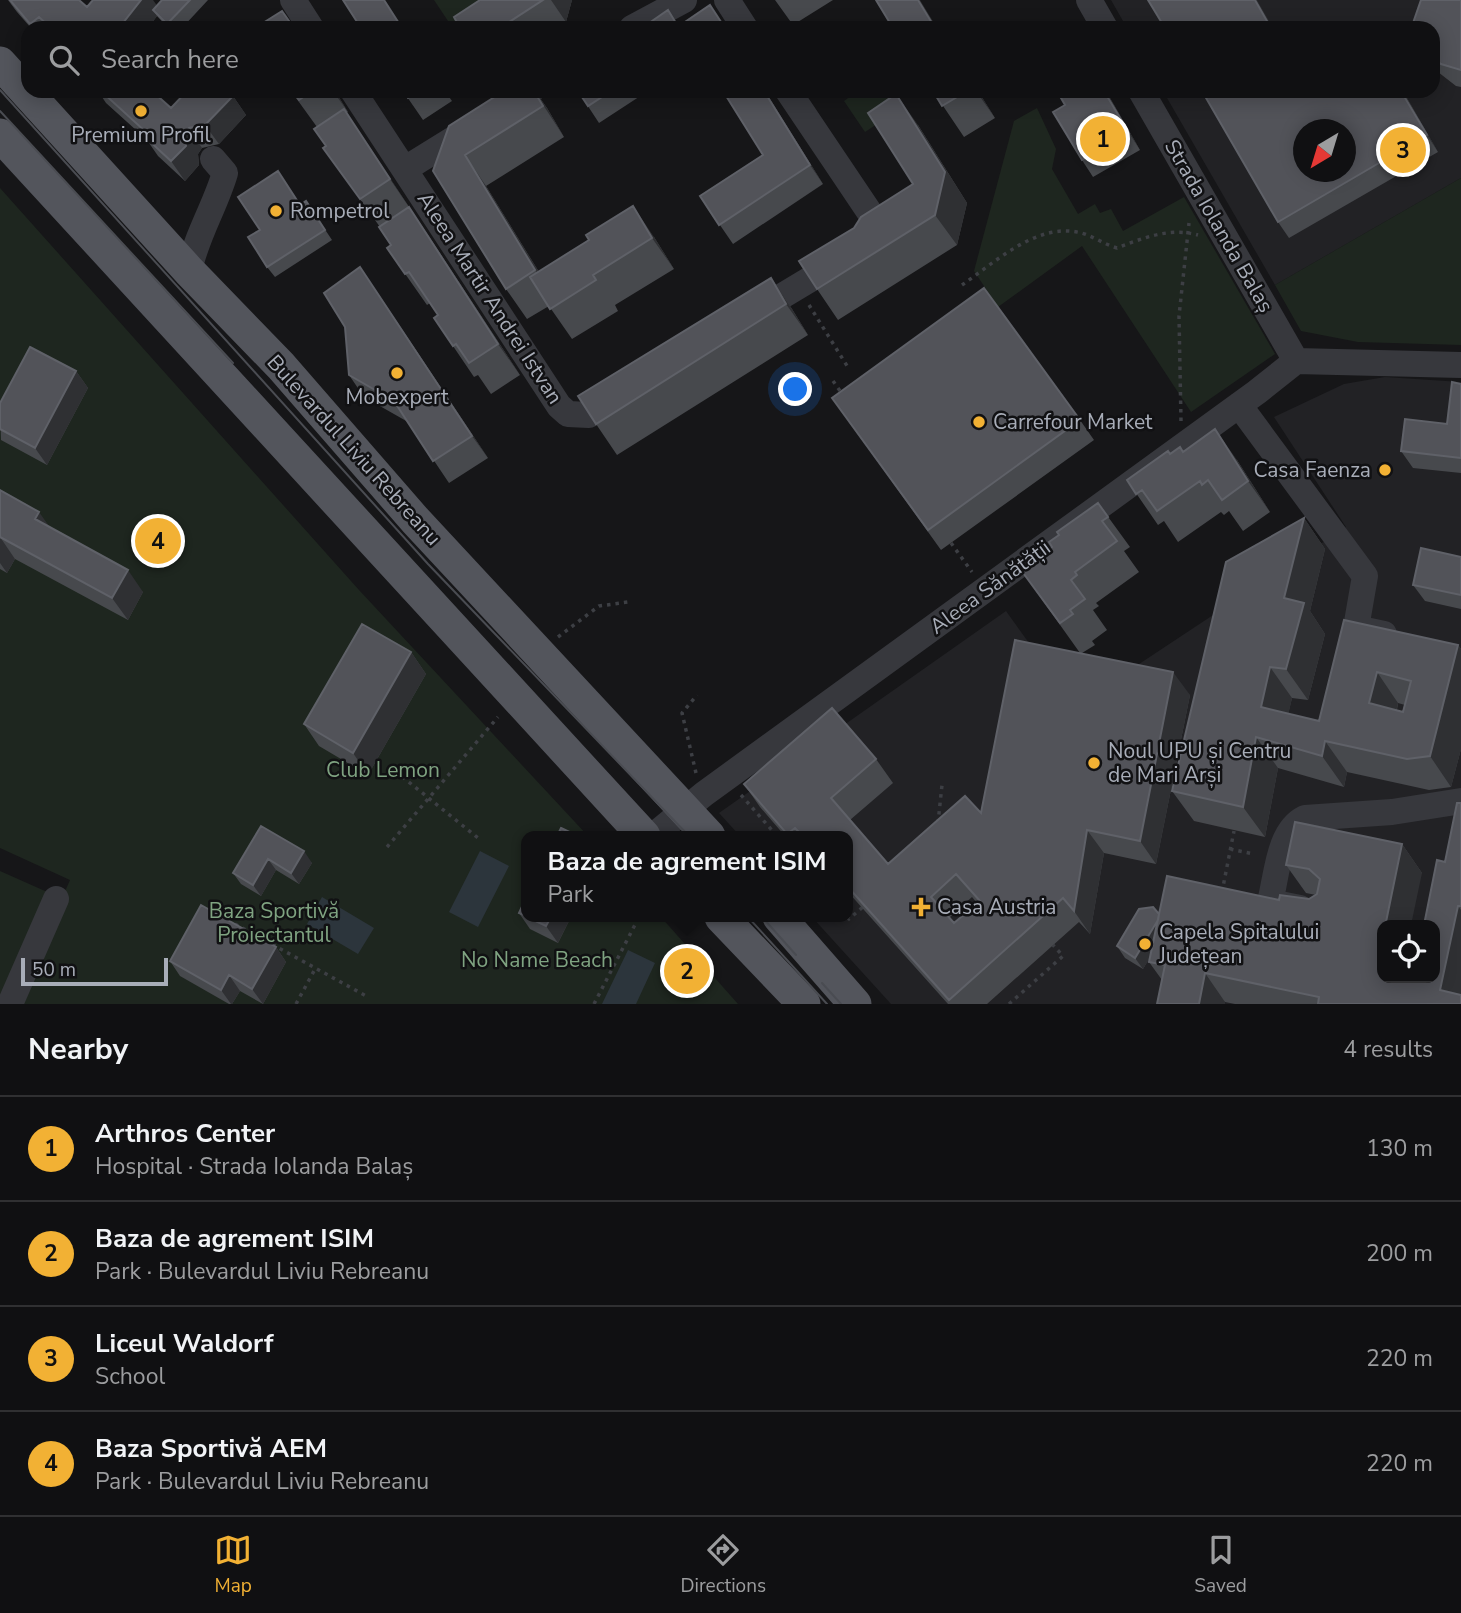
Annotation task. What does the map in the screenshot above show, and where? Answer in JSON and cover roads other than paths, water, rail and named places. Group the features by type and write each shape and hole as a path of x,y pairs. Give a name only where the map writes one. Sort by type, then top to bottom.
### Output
{"main road":[{"name":"Bulevardul Liviu Rebreanu","path":"0,63 21,86"},
{"name":"Bulevardul Liviu Rebreanu","path":"32,98 189,271 281,366 415,520 705,831"},
{"path":"0,135 639,831"},
{"path":"726,922 804,1004"},
{"path":"783,922 855,1004"}],"street":[{"path":"293,0 306,21"},
{"path":"638,21 650,6 684,0"},
{"path":"727,0 741,21"},
{"path":"1088,0 1101,21"},
{"name":"Aleea Martir Andrei Istvan","path":"358,98 559,406 568,414 589,415 636,386"},
{"path":"405,169 520,98"},
{"path":"728,329 867,246 874,227 872,216 793,98"},
{"name":"Strada Iolanda Balaș","path":"1145,98 1296,360"},
{"path":"189,271 193,248 218,196 225,173 213,159"},
{"path":"1296,360 1461,365"},
{"name":"Aleea Sănătății","path":"659,831 685,809 1239,405 1296,360"},
{"path":"1239,405 1365,576 1356,628 1409,639"},
{"path":"1325,913 1270,902 1286,836 1297,822 1305,818 1392,812 1461,801"},
{"path":"10,1004 56,900"}],"tram line":[{"path":"0,90 428,564 684,831"},
{"path":"0,111 233,363"},
{"path":"753,922 827,1004"},
{"path":"766,922 796,955"},
{"path":"822,983 841,1004"}],"place":[{"name":"Premium Profil","path":"141,111"},
{"name":"Arthros Center","path":"1103,139"},
{"name":"Liceul Waldorf","path":"1403,150"},
{"name":"Rompetrol","path":"276,211"},
{"name":"Mobexpert","path":"397,373"},
{"name":"Carrefour Market","path":"979,422"},
{"name":"Casa Faenza","path":"1385,470"},
{"name":"Baza Sportivă AEM","path":"158,541"},
{"name":"Noul UPU și Centru de Mari Arși","path":"1094,763"},
{"name":"Casa Austria","path":"921,907"},
{"name":"Capela Spitalului Județean","path":"1145,944"},
{"name":"Baza de agrement ISIM","path":"687,971"}],"park label":[{"name":"Club Lemon","path":"383,770"},
{"name":"Baza Sportivă Proiectantul","path":"274,923"},
{"name":"No Name Beach","path":"537,960"}]}
